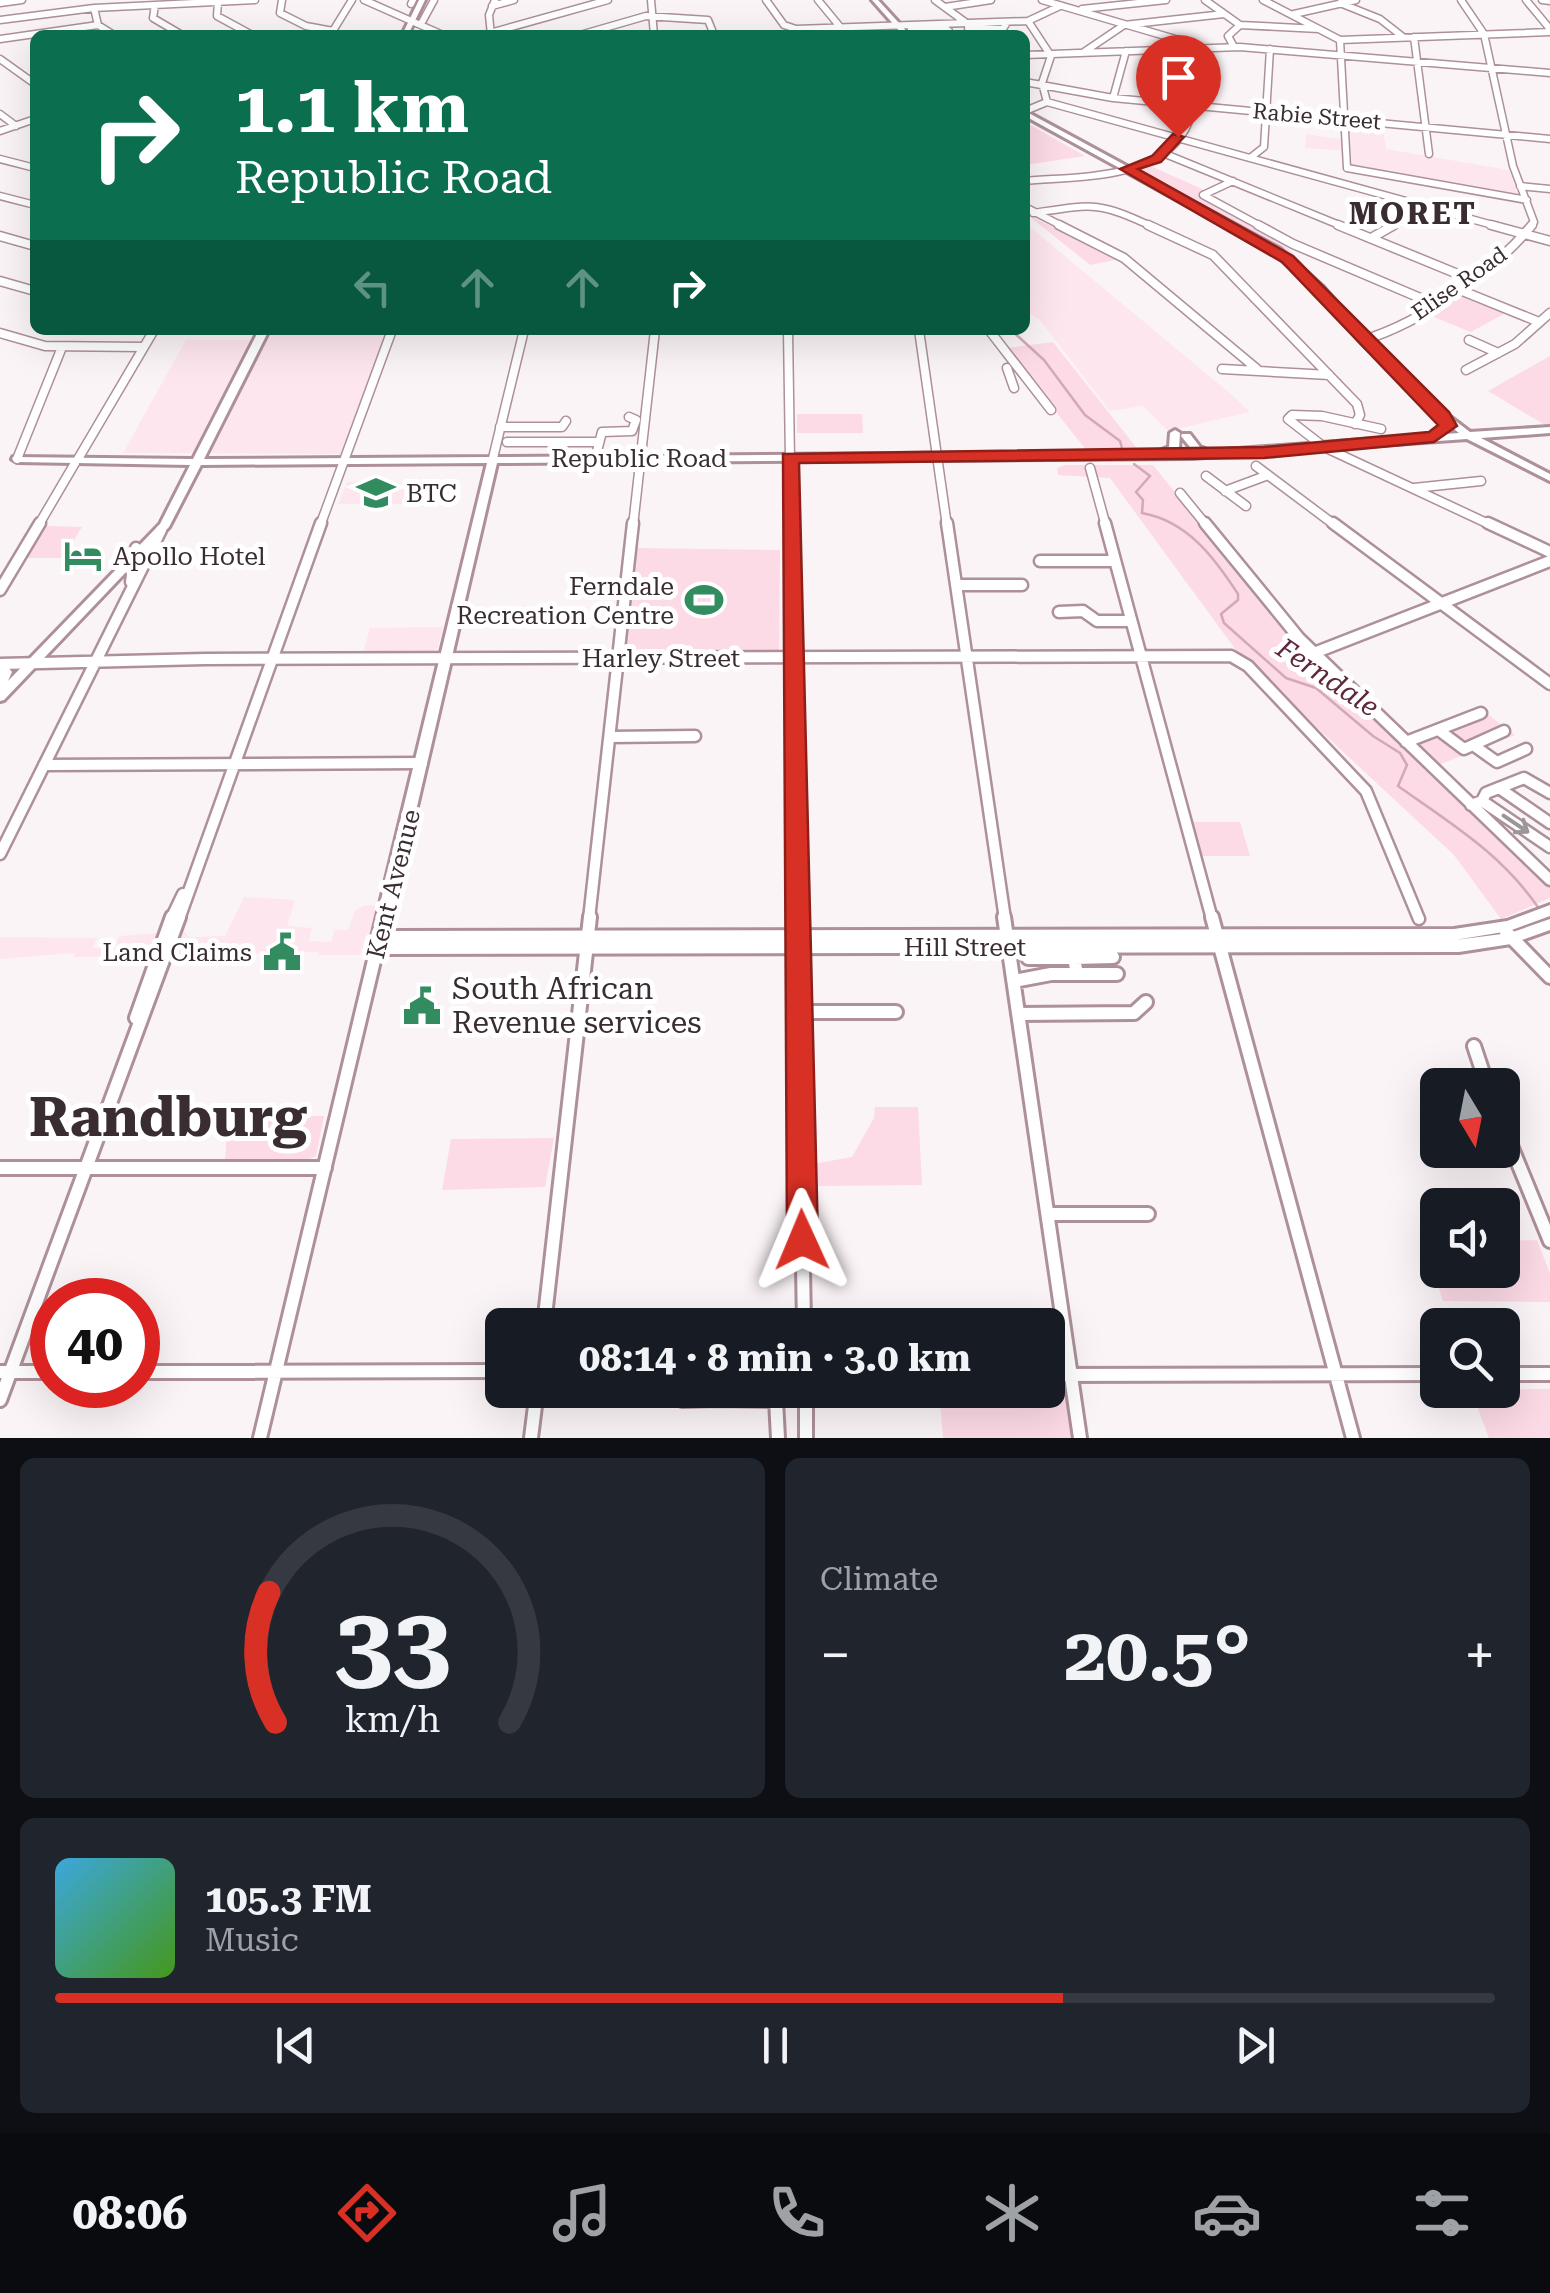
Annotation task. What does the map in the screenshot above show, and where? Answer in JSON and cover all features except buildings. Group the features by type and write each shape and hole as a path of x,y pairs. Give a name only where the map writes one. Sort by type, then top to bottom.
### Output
{"main road":[{"path":"397,13 422,0"},
{"path":"875,0 902,30"},
{"path":"410,30 417,22 414,5"},
{"path":"1030,114 1278,250 1442,416 1448,426 1437,439"},
{"path":"0,698 31,660 162,529 257,335"},
{"path":"1368,339 1476,435"},
{"path":"1442,416 1550,475"},
{"path":"1457,417 1501,431"},
{"name":"Republic Road","path":"3,462 640,457 1243,459 1501,431 1546,434"},
{"path":"1144,456 1172,450 1181,434 1196,448 1212,454"},
{"path":"1506,452 1511,440 1546,434"},
{"name":"Republic Road","path":"1476,435 1546,434"},
{"path":"1437,439 1506,452"},
{"name":"Republic Road","path":"934,458 1329,449"},
{"name":"Kent Avenue","path":"378,942 494,458"},
{"path":"136,552 161,519 195,459"},
{"path":"0,686 31,660"},
{"path":"0,662 6,672 0,686"},
{"name":"Hill Street","path":"378,942 1219,941 1460,946 1542,919"}],"street":[{"path":"0,3 22,0"},
{"path":"94,8 104,0"},
{"path":"0,20 94,8 255,0"},
{"path":"282,0 280,13 320,30"},
{"path":"417,22 434,0"},
{"path":"490,30 488,14 494,3 514,0"},
{"path":"505,30 608,0"},
{"path":"651,0 653,30"},
{"path":"766,0 786,26 800,29 938,26 947,30"},
{"path":"818,0 841,28"},
{"path":"935,0 971,30 1005,29"},
{"path":"944,7 991,0"},
{"path":"1042,0 1198,48"},
{"path":"1078,9 1166,0"},
{"path":"1206,0 1240,25 1324,29"},
{"path":"1263,0 1340,40 1550,30"},
{"path":"1293,14 1356,0"},
{"path":"1461,0 1484,34 1506,134 1527,200"},
{"path":"1526,0 1550,30"},
{"path":"1542,0 1550,1"},
{"path":"334,30 349,1 368,1 434,30"},
{"path":"218,2 217,16 243,30"},
{"path":"1340,3 1380,19 1403,38"},
{"path":"155,4 152,18 173,30"},
{"path":"911,30 1028,20 1061,5"},
{"path":"94,8 98,25"},
{"path":"1082,53 1123,25 1224,14"},
{"path":"599,30 652,16 708,20 712,30"},
{"path":"1028,20 1050,54 1043,86 1047,102"},
{"path":"65,30 98,25 106,30"},
{"path":"1234,46 1228,36 1240,25"},
{"path":"0,39 30,35"},
{"path":"1414,37 1429,154"},
{"path":"1340,40 1346,168"},
{"path":"1030,52 1234,46 1550,73"},
{"path":"1030,50 1038,47"},
{"path":"1030,180 1126,169 1163,153 1186,129 1198,48"},
{"path":"1250,158 1264,147 1270,49"},
{"path":"1113,98 1126,51"},
{"path":"0,59 30,80"},
{"name":"Rabie Street","path":"1030,83 1113,98 1550,138"},
{"path":"1030,110 1047,102 1550,241"},
{"path":"0,114 16,126"},
{"path":"0,131 30,122"},
{"path":"1163,153 1470,279"},
{"path":"0,159 30,167"},
{"path":"1330,180 1346,168 1527,200"},
{"path":"1232,180 1203,195 1293,244 1432,303"},
{"path":"1520,186 1550,189"},
{"path":"0,196 30,204"},
{"name":"Elise Road","path":"1368,339 1470,279 1524,234 1534,220 1527,200"},
{"path":"1030,210 1108,206 1210,253 1359,408 1355,424"},
{"path":"1373,237 1424,206"},
{"path":"1030,211 1124,258 1257,369"},
{"path":"0,236 30,245"},
{"path":"0,249 16,241"},
{"path":"0,280 30,289"},
{"path":"1455,288 1540,322"},
{"path":"1466,370 1498,353 1550,313"},
{"path":"0,333 38,345 143,347"},
{"path":"0,590 151,335"},
{"path":"0,1400 5,1372 133,1034 158,979 232,764 390,335"},
{"name":"Kent Avenue","path":"494,458 523,335"},
{"path":"546,1308 654,335"},
{"path":"788,335 804,1308"},
{"path":"920,335 934,458 958,585 1080,1438"},
{"path":"992,335 1012,368 1051,410"},
{"path":"1468,340 1498,353"},
{"path":"17,459 62,347"},
{"path":"1012,368 1005,371 1014,388"},
{"path":"1222,369 1330,375"},
{"path":"1381,429 1312,415 1288,416 1290,422 1329,449 1550,552"},
{"path":"507,442 598,446 604,431 632,431 636,420 629,418"},
{"path":"500,427 562,427 566,422"},
{"path":"542,442 545,427"},
{"path":"1256,466 1550,684"},
{"path":"1090,468 1354,1438"},
{"path":"1225,491 1268,475"},
{"path":"1206,476 1246,506"},
{"path":"1413,488 1481,481"},
{"path":"1180,493 1314,653 1406,742 1477,803 1550,880"},
{"path":"0,854 162,529"},
{"path":"124,602 136,552"},
{"path":"1040,561 1114,561"},
{"path":"1314,653 1550,561"},
{"path":"958,585 1022,585"},
{"path":"1059,612 1083,611 1097,622 1132,621"},
{"name":"Harley Street","path":"94,663 272,658 1238,658 1366,791 1419,920"},
{"name":"Harley Street","path":"0,662 204,659"},
{"path":"1406,742 1481,713"},
{"path":"1440,731 1462,748 1504,731"},
{"path":"610,737 694,736"},
{"path":"1473,745 1497,762 1526,749"},
{"path":"44,765 422,763"},
{"path":"1477,803 1486,793 1528,778 1550,794"},
{"path":"1499,788 1550,823"},
{"path":"1477,803 1550,846"},
{"path":"1507,933 1550,977"},
{"name":"Kent Avenue","path":"260,1438 378,942"},
{"path":"1028,958 1113,957"},
{"path":"1074,958 1077,974"},
{"path":"1014,981 1051,974 1118,974"},
{"path":"1018,1014 1134,1013 1146,1002"},
{"path":"799,1012 896,1012"},
{"path":"1474,1046 1481,1068"},
{"path":"0,1168 324,1168"},
{"path":"1520,1168 1550,1241"},
{"path":"1048,1214 1148,1214"},
{"path":"160,1372 485,1371"},
{"path":"1065,1376 1420,1374"},
{"path":"1520,1374 1550,1374"},
{"path":"531,1438 534,1408"},
{"path":"776,1408 778,1438"},
{"path":"806,1408 806,1438"}],"shaded area":[{"path":"1348,121 1382,124 1386,149 1509,170 1519,198 1350,166 1349,151 1305,148 1306,134 1350,141"},
{"path":"1030,125 1085,156 1030,164"},
{"path":"1146,164 1202,189 1208,199 1282,243 1305,265 1139,170"},
{"path":"1030,216 1120,259 1090,265 1030,217"},
{"path":"1030,227 1250,412 1168,431 1143,406 1110,411 1039,319 1030,314"},
{"path":"1458,293 1507,312 1471,332 1424,313"},
{"path":"264,335 385,335 341,454 123,453 186,340 261,340"},
{"path":"1053,342 1139,451 1087,451 1005,348"},
{"path":"1550,356 1550,428 1488,391"},
{"path":"797,414 862,414 863,433 797,433"},
{"path":"1153,465 1310,659 1550,887 1550,898 1501,919 1454,855 1241,657 1110,478 1058,475 1057,468"},
{"name":"BTC","path":"347,482 413,483 405,504 338,504"},
{"path":"47,526 82,527 63,558 27,558"},
{"name":"Ferndale Recreation Centre","path":"633,548 780,550 779,651 623,652"},
{"path":"443,627 438,648 429,653 363,653 370,628"},
{"path":"1478,707 1515,735 1438,765 1406,734"},
{"path":"1193,822 1240,822 1250,856 1201,856"},
{"path":"244,897 295,900 287,926 312,928 309,941 331,942 335,930 348,930 355,911 363,906 381,905 369,955 318,952 74,957 74,953 0,959 0,937 97,938 93,948 114,947 120,936 184,931 189,937 225,936"},
{"path":"875,1107 918,1107 922,1185 816,1186 813,1164 852,1157 874,1118"},
{"path":"228,1116 324,1116 316,1156 303,1162 225,1162"},
{"path":"554,1138 545,1187 442,1190 451,1139"},
{"path":"1520,1240 1537,1240 1550,1274 1550,1302 1443,1301 1439,1288 1520,1288"},
{"path":"1066,1381 1075,1438 943,1438 940,1408 1065,1408"},
{"path":"1520,1389 1550,1389 1550,1438 1489,1438 1478,1408 1520,1408"}],"waterway":[{"name":"Ferndale","path":"1016,335 1044,360 1085,415 1120,441 1123,452"},
{"name":"Ferndale","path":"1134,464 1150,476 1136,492 1143,500 1142,513 1186,532 1209,554 1238,594 1238,600 1221,614 1224,623 1286,678 1316,688 1373,736 1400,753 1407,765 1398,786 1493,856 1540,910"}],"place":[{"name":"BTC","path":"376,493"},
{"name":"Apollo Hotel","path":"83,556"},
{"name":"Ferndale Recreation Centre","path":"704,600"},
{"name":"Land Claims","path":"282,952"},
{"name":"South African Revenue services","path":"422,1006"}],"district":[{"name":"MORET","path":"1413,214"},
{"name":"Randburg","path":"168,1117"}],"route":[{"path":"802,1240 790,458 1264,452 1434,437 1448,426 1350,326 1328,297 1287,259 1127,169 1156,159 1178,137"}]}
